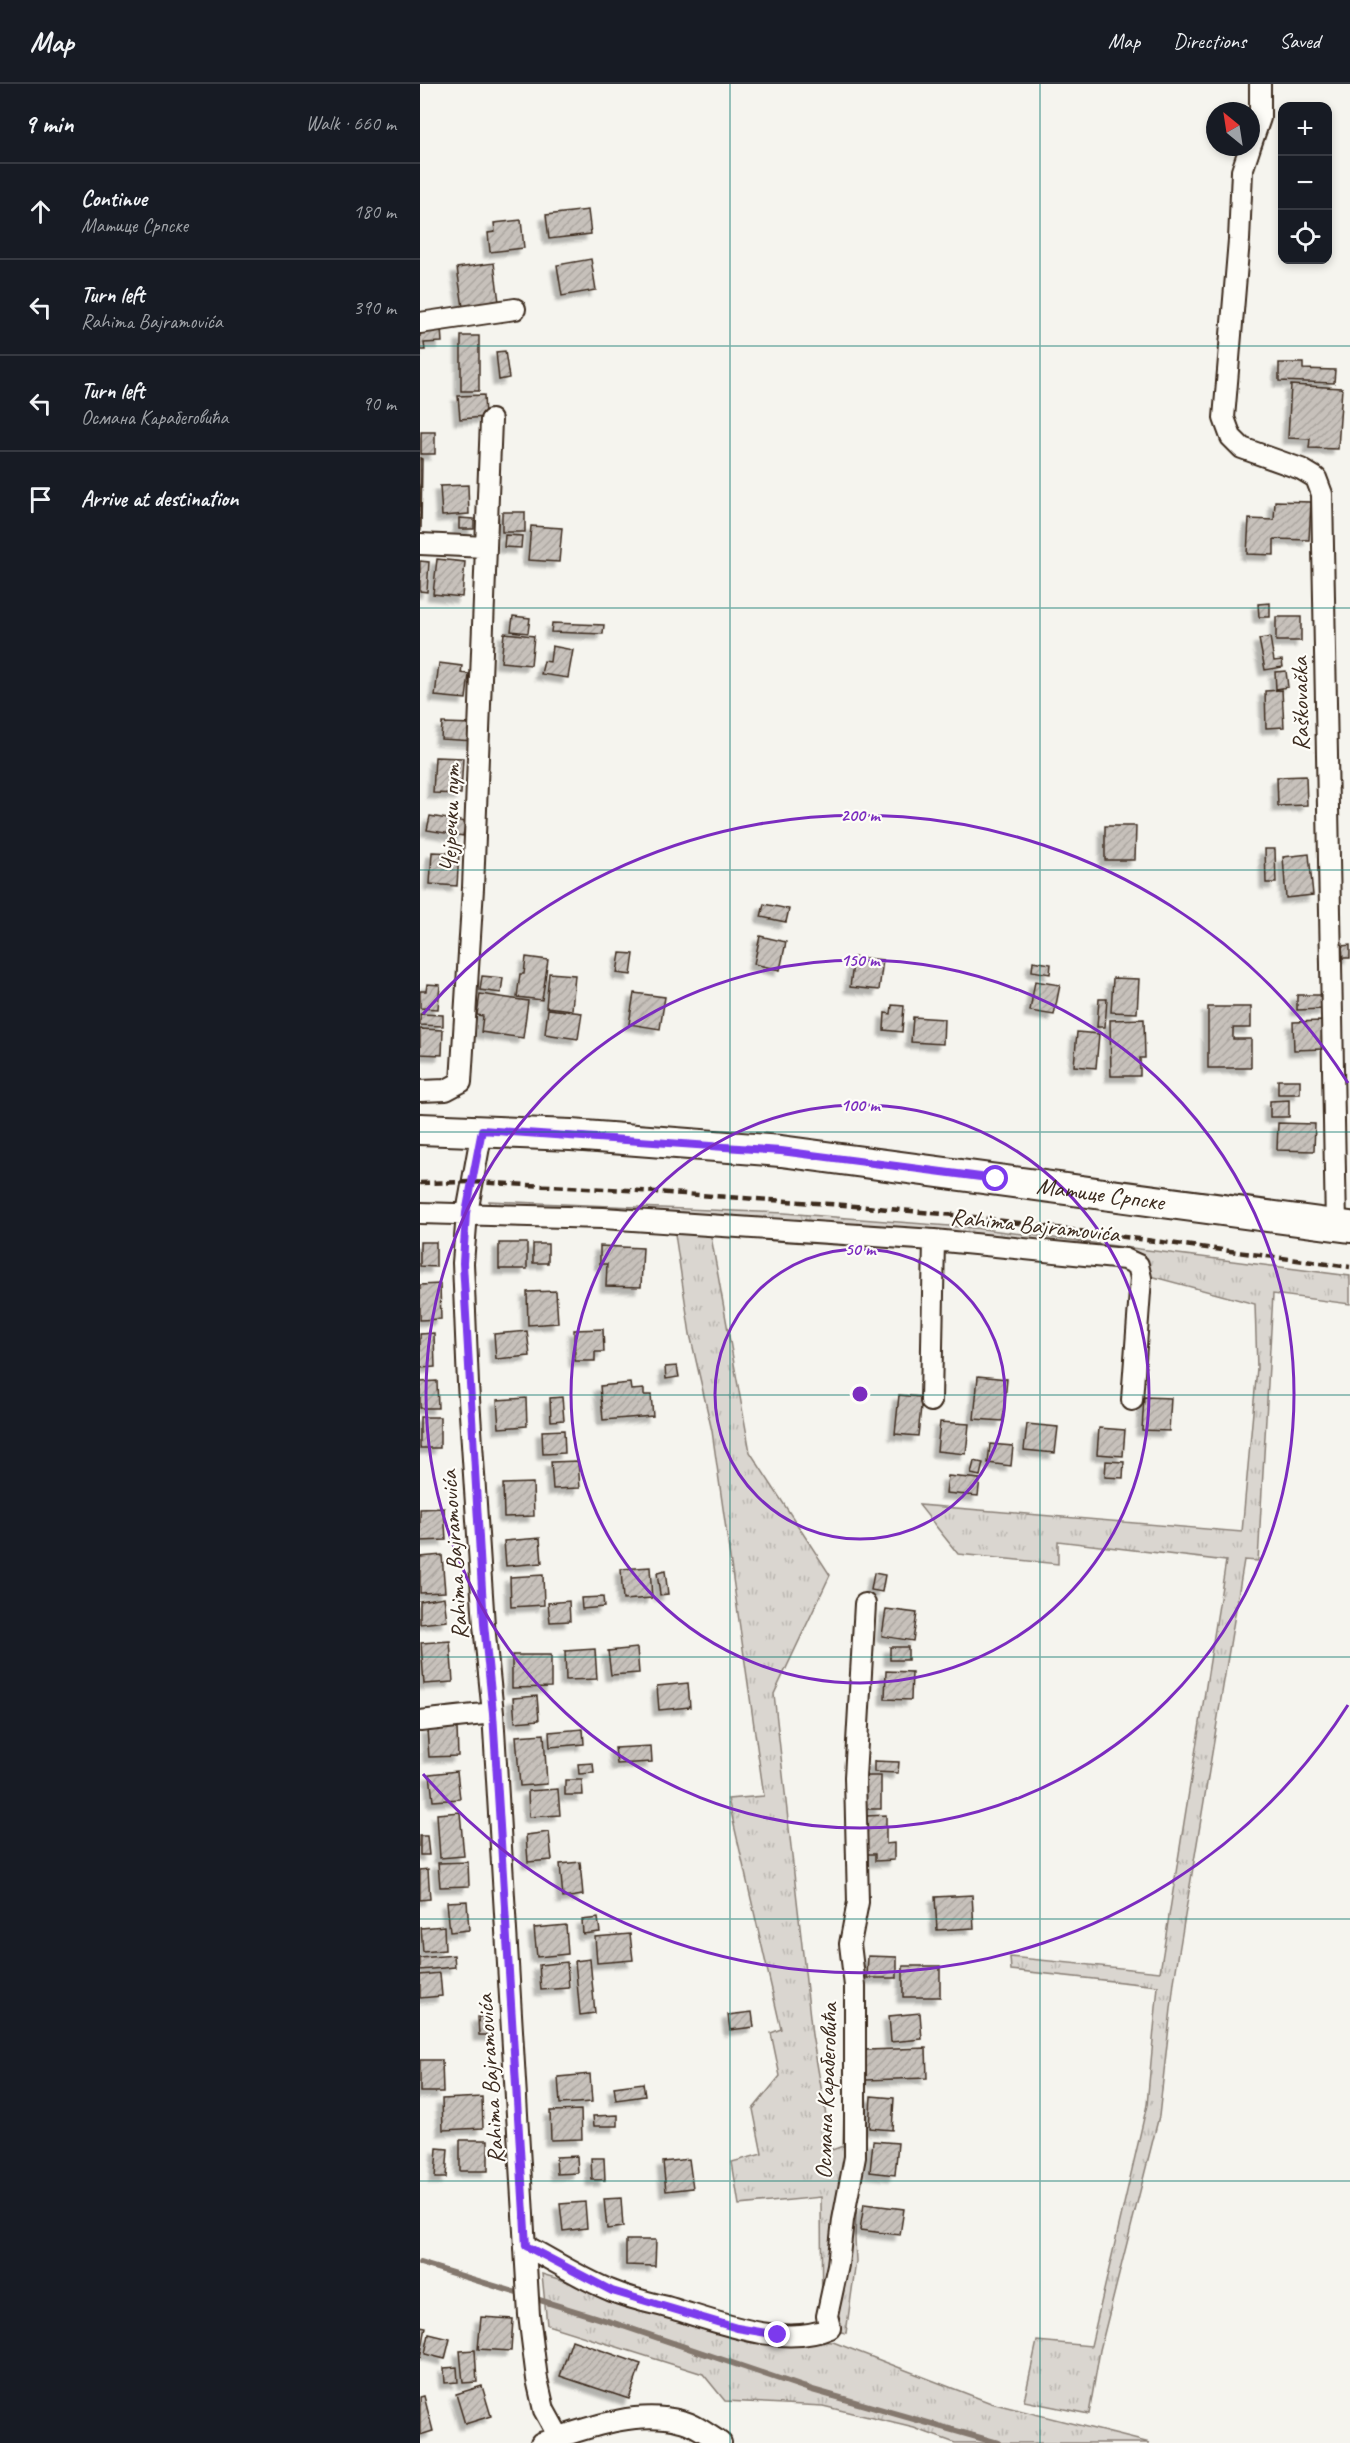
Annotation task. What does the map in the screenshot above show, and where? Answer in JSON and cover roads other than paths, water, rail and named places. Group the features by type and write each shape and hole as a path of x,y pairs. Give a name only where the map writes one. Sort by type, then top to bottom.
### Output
{"main road":[{"name":"Матице Српске","path":"420,1129 482,1130 781,1151 1343,1226"}],"street":[{"name":"Raškovačka","path":"1260,84 1260,102"},
{"name":"Raškovačka","path":"1247,156 1242,171 1239,240 1224,418 1231,436 1242,448 1301,469 1316,478 1322,494 1343,1226"},
{"path":"420,323 515,309"},
{"name":"Чејречки пут","path":"420,1091 446,1090 461,1082 473,888 491,420"},
{"path":"420,544 486,547"},
{"name":"Rahima Bajramovića","path":"482,1130 466,1213 463,1263 468,1373 484,1624 493,1713 529,2315 537,2379 544,2410 560,2437"},
{"name":"Rahima Bajramovića","path":"420,1213 603,1218 934,1240 1125,1259 1138,1264 1140,1278 1132,1400"},
{"name":"Rahima Bajramovića","path":"931,1401 934,1240"},
{"name":"Османа Карабеговића","path":"526,2246 612,2291 737,2328 778,2335 817,2334 830,2328 826,2316 838,2265 855,2157 855,1986 850,1944 858,1902 855,1777 865,1604"},
{"path":"420,1721 493,1713"},
{"path":"541,2443 619,2421 653,2417 683,2421 721,2443"}],"waterway":[{"path":"420,2263 611,2322 809,2389 998,2443"}],"railway":[{"path":"420,1183 471,1182 626,1190 966,1216 1350,1267"}]}
